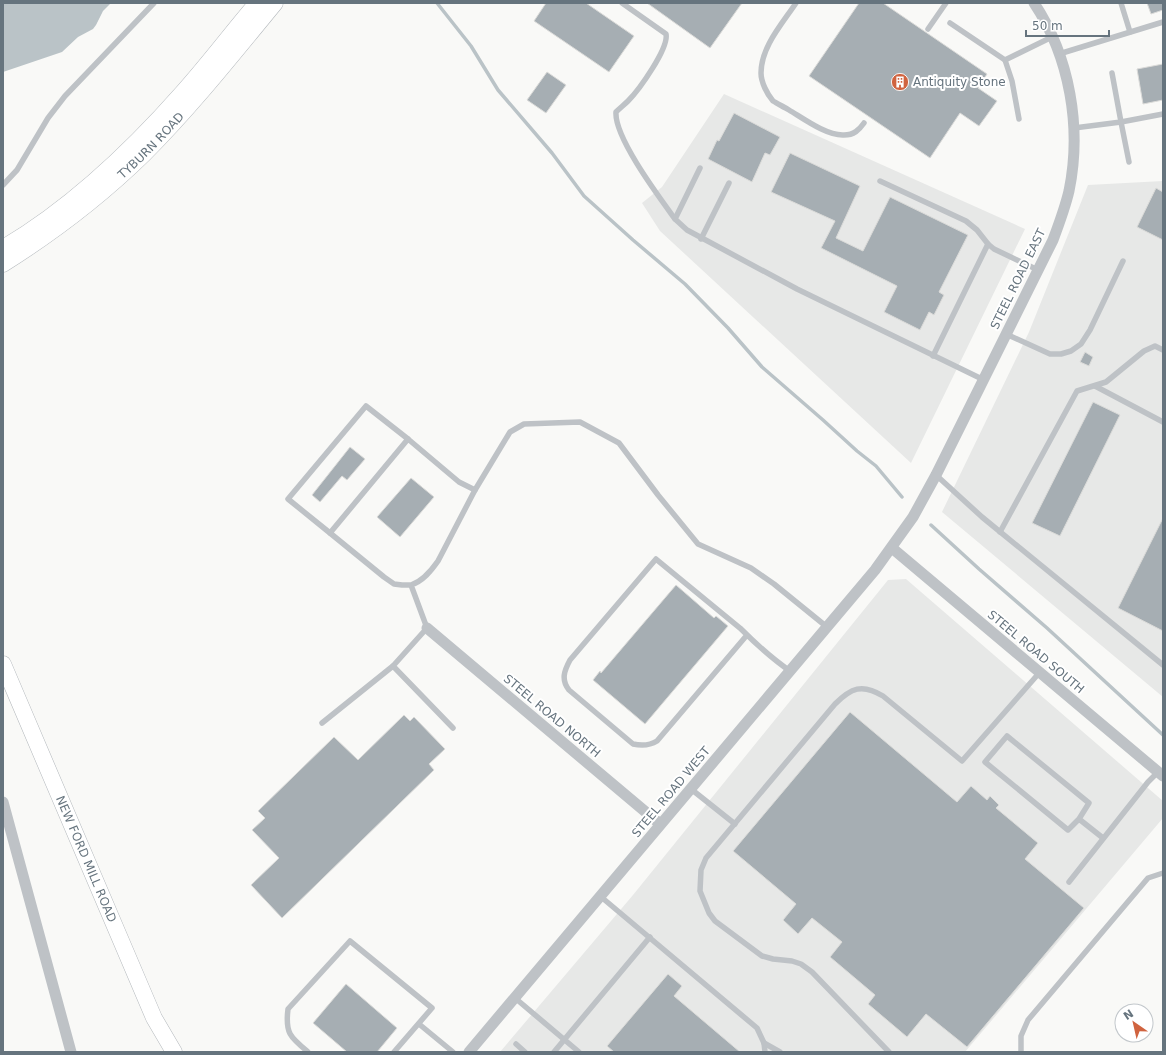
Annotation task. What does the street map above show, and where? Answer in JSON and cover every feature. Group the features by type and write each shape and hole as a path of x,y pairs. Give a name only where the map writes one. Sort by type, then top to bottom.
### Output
{"main road":[{"name":"TYBURN ROAD","path":"3,248 42,223 108,169 135,144 185,90 257,3"},
{"name":"TYBURN ROAD","path":"3,264 50,234 83,208 144,153 187,109 275,3"},
{"name":"NEW FORD MILL ROAD","path":"3,664 154,1018 174,1052"}],"street":[{"name":"STEEL ROAD EAST","path":"892,548 913,517 936,475 984,380 1053,240 1069,191 1073,165 1073,113 1059,54 1034,3"},
{"name":"STEEL ROAD WEST","path":"469,1052 892,548"},
{"name":"STEEL ROAD SOUTH","path":"892,548 1161,774"},
{"name":"STEEL ROAD NORTH","path":"427,628 660,824"},
{"path":"3,802 71,1052"},
{"path":"154,1018 164,1052"}],"lane":[{"path":"3,185 17,170 48,118 65,96 154,3"},
{"path":"622,3 666,34 667,38 665,45 652,68 628,101 616,112 616,118 620,132 649,183 675,218 686,230 797,289 984,380"},
{"path":"796,3 769,43 762,62 761,74 765,90 773,101 817,127 833,133 844,135 857,132 864,123"},
{"path":"928,29 946,3"},
{"path":"1121,3 1130,32"},
{"path":"1059,54 1163,22"},
{"path":"950,23 1005,60 1012,81 1019,119"},
{"path":"1005,60 1052,37"},
{"path":"1112,73 1129,162"},
{"path":"1074,128 1121,122 1163,114"},
{"path":"675,218 700,168"},
{"path":"880,181 966,221 977,230 994,249 1038,270"},
{"path":"701,239 729,183"},
{"path":"933,356 988,244"},
{"path":"1006,334 1050,354 1060,354 1072,351 1081,344 1090,330 1123,261"},
{"path":"1000,532 1077,391 1106,382 1144,350 1155,346 1163,350"},
{"path":"1095,386 1163,422"},
{"path":"474,490 459,482 366,406 288,499 384,578 394,584 402,586 411,585 419,582 438,561 474,490 510,432 524,424 580,422 619,443 658,495 698,544 751,568 774,584 826,627"},
{"path":"330,533 408,439"},
{"path":"936,475 1000,532 1163,665"},
{"path":"747,635 657,741 647,745 634,744 569,690 564,680 564,674 570,660 656,559 747,635 772,659 790,671"},
{"path":"322,723 394,666 427,628 411,585"},
{"path":"394,666 453,728"},
{"path":"889,1052 812,972 801,964 792,961 762,956 715,921 709,913 700,890 701,870 706,858 835,704 852,690 869,689 884,696 962,761 1040,672"},
{"path":"1007,736 1089,803 1079,819 1068,830 985,762 1007,736"},
{"path":"1069,882 1148,782 1161,774"},
{"path":"690,788 735,824"},
{"path":"1079,819 1103,838"},
{"path":"1021,1052 1021,1036 1028,1020 1148,878 1163,873"},
{"path":"600,896 758,1028 764,1043 765,1052"},
{"path":"554,1052 650,937"},
{"path":"308,1052 293,1039 289,1032 287,1025 288,1009 350,941 432,1008 394,1052"},
{"path":"515,998 579,1052"},
{"path":"419,1024 453,1052"},
{"path":"764,1043 780,1052"},
{"path":"516,1044 525,1052"}],"shaded area":[{"path":"3,3 111,3 103,11 93,29 78,37 62,52 3,72"},
{"path":"724,94 1025,229 911,463 660,231 642,203 662,187"},
{"path":"1163,181 1163,697 942,512 1029,332 1088,185"},
{"path":"906,579 1163,801 1163,818 965,1052 500,1052 633,895 888,580"}],"building":[{"path":"546,3 586,3 634,36 609,72 534,21"},
{"path":"647,3 742,3 710,48"},
{"name":"Antiquity Stone","path":"859,3 883,3 987,74 978,88 997,101 979,126 960,113 930,158 809,76"},
{"path":"1147,3 1163,3 1163,10 1151,14"},
{"path":"1163,64 1163,100 1143,104 1137,69"},
{"path":"547,72 566,85 546,113 527,100"},
{"path":"734,113 780,137 770,155 765,153 752,182 708,159 717,140 719,141"},
{"path":"790,153 860,186 836,238 863,251 890,197 968,235 939,292 944,295 934,315 929,312 920,330 884,312 897,286 821,248 835,221 771,192"},
{"path":"1156,188 1163,192 1163,240 1137,227"},
{"path":"1085,352 1093,357 1089,366 1080,362"},
{"path":"1093,402 1120,415 1060,536 1032,523"},
{"path":"350,447 365,459 347,480 342,476 320,502 312,495"},
{"path":"411,478 434,497 400,537 377,517"},
{"path":"1163,518 1163,631 1118,608"},
{"path":"676,585 714,618 716,616 728,626 645,724 593,680 600,671 601,673"},
{"path":"850,712 957,802 971,786 987,800 990,796 999,805 996,808 1038,843 1025,859 1084,908 967,1047 926,1014 907,1037 868,1004 875,995 830,957 842,942 812,918 798,934 783,920 796,904 733,851"},
{"path":"404,715 410,721 414,717 445,749 429,764 434,770 282,918 251,885 279,858 252,830 265,818 258,811 334,737 358,760"},
{"path":"668,974 682,986 674,996 740,1052 614,1052 607,1046"},
{"path":"346,984 397,1028 377,1052 347,1052 313,1023"}],"waterway":[{"path":"437,3 471,46 498,90 552,153 584,196 685,284 728,328 762,367 876,466 902,497"},
{"path":"931,525 1047,628 1163,735"}],"place":[{"name":"Antiquity Stone","path":"900,82"}]}
